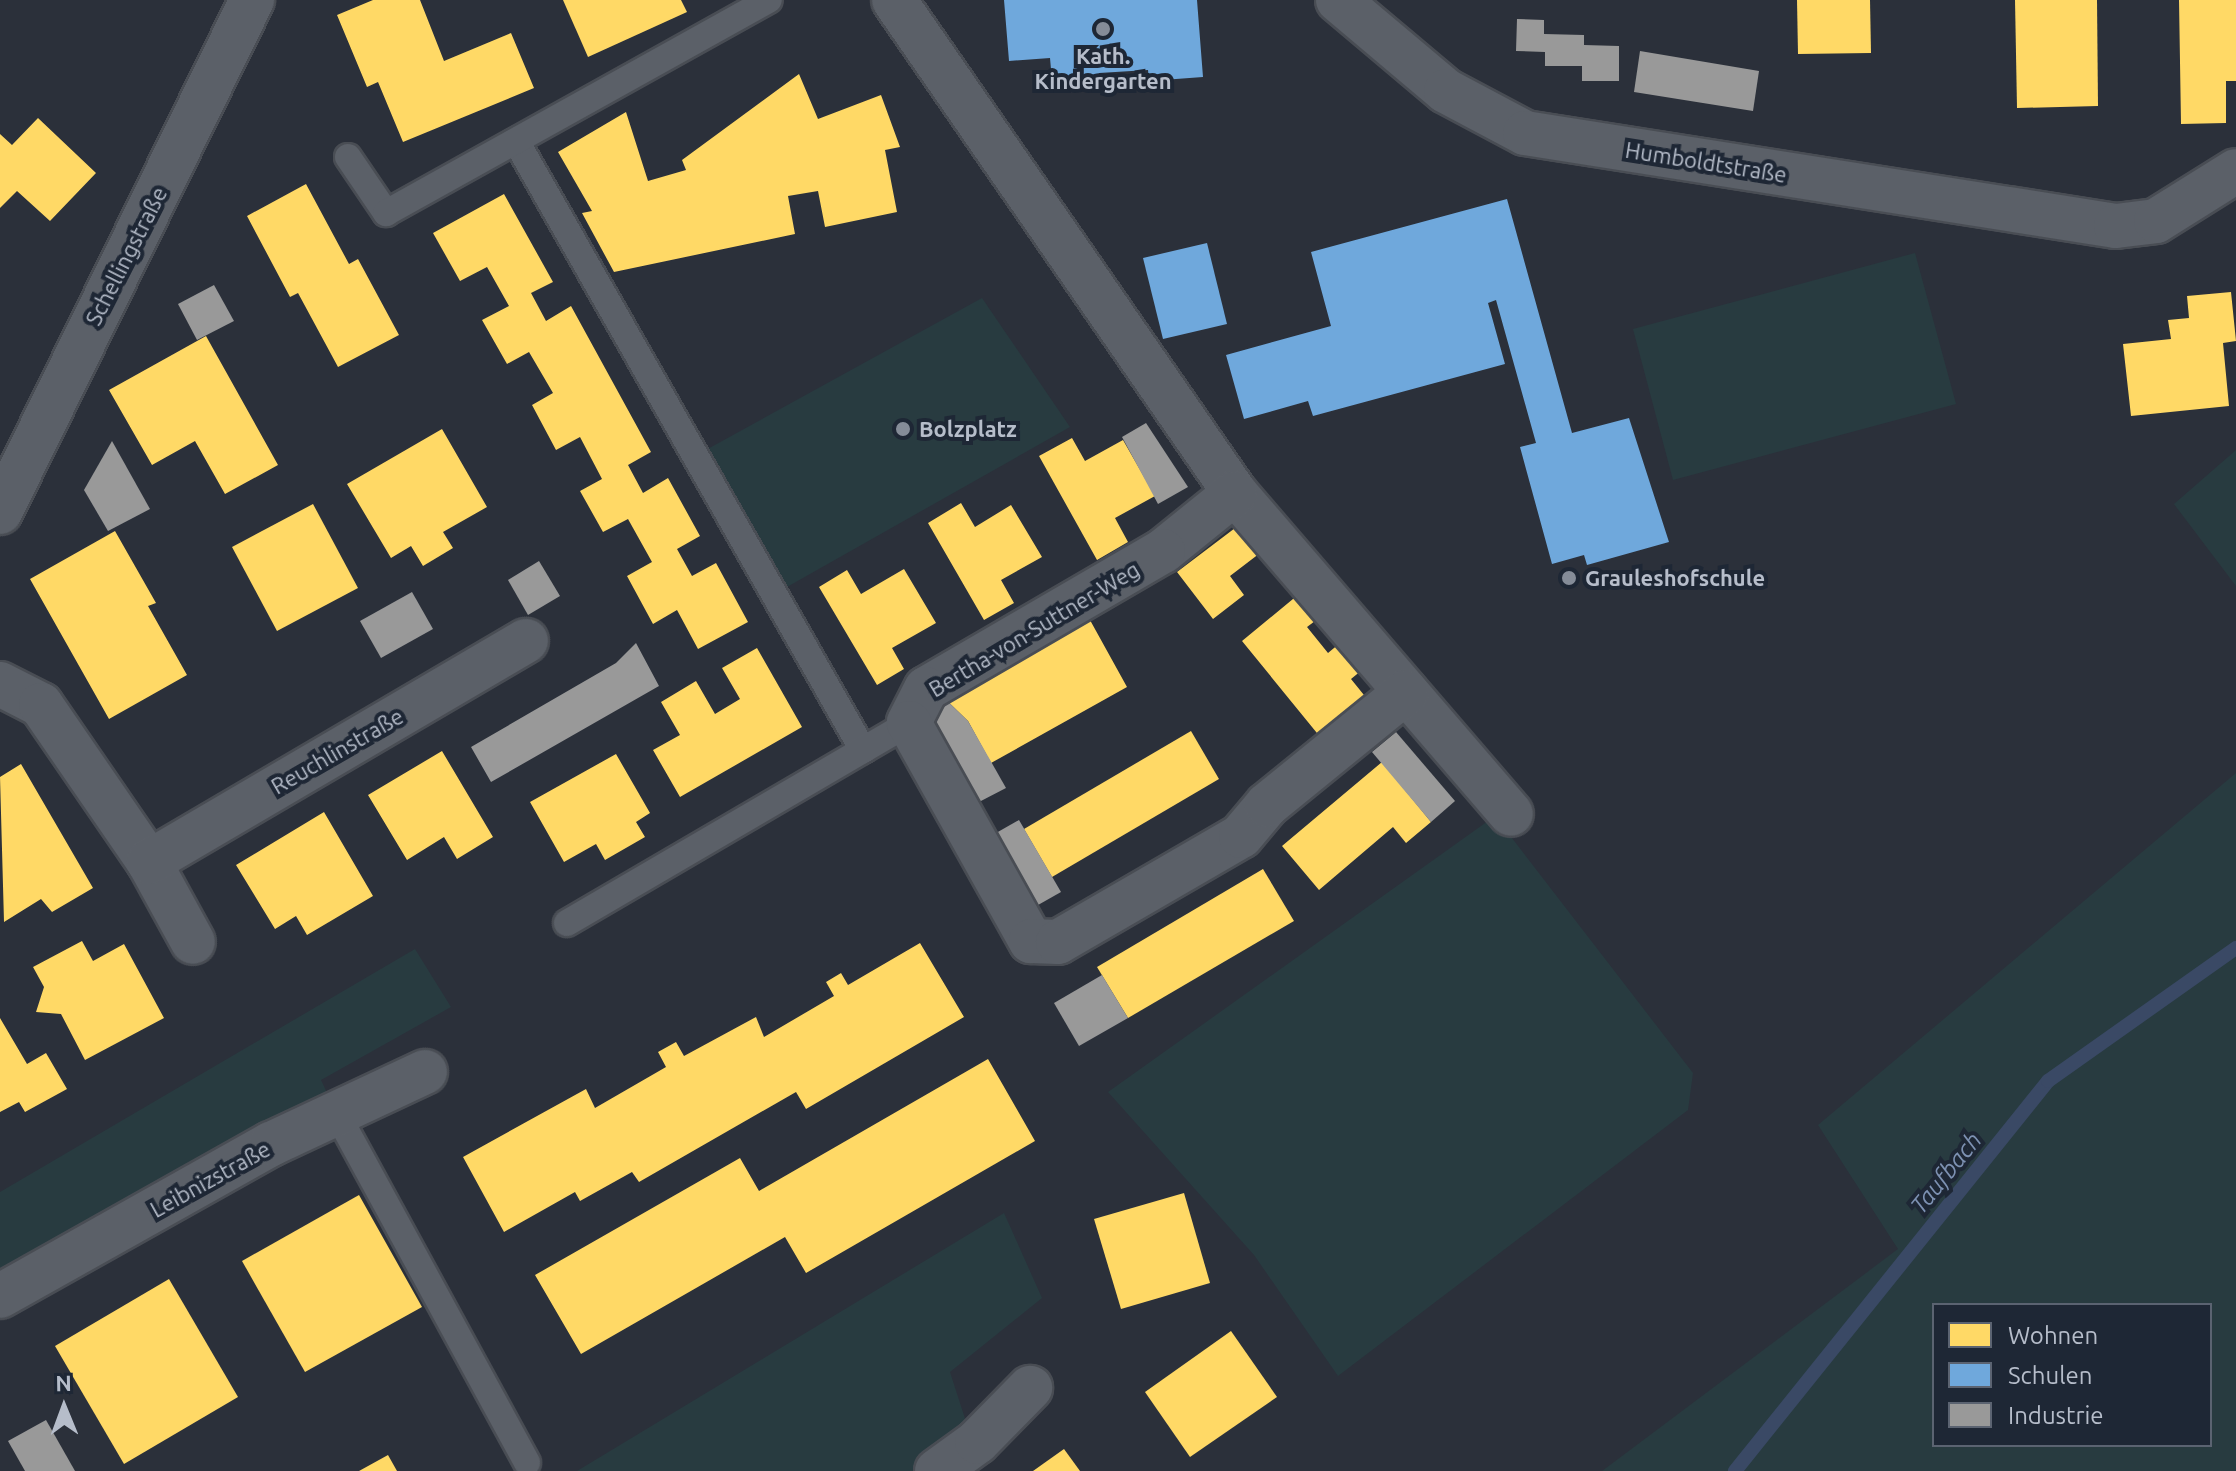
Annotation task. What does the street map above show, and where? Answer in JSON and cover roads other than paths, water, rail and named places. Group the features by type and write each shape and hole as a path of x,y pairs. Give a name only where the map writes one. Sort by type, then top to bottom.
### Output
{"street":[{"name":"Schellingstraße","path":"0,512 252,0"},
{"path":"894,0 1235,493 1511,814"},
{"name":"Humboldtstraße","path":"1338,0 1446,91 1525,133 2116,226 2156,221 2236,171"},
{"name":"Bertha-von-Suttner-Weg","path":"909,723 926,689 1163,551 1235,493"},
{"name":"Reuchlinstraße","path":"149,862 526,641"},
{"path":"0,684 41,705 149,862 193,942"},
{"path":"909,723 1031,941 1058,942 1241,836 1267,805 1406,692"},
{"name":"Leibnizstraße","path":"0,1296 271,1144 425,1072"},
{"path":"937,1471 977,1442 1030,1388"}],"lane":[{"path":"348,157 386,213 769,0"},
{"path":"516,141 863,750"},
{"path":"567,923 909,723"},
{"path":"337,1114 527,1463"}],"waterway":[{"name":"Taufbach","path":"1735,1471 2048,1081 2236,948"}],"place":[{"name":"Kath. Kindergarten","path":"1103,29"},
{"name":"Bolzplatz","path":"903,429"},
{"name":"Grauleshofschule","path":"1569,578"}]}
